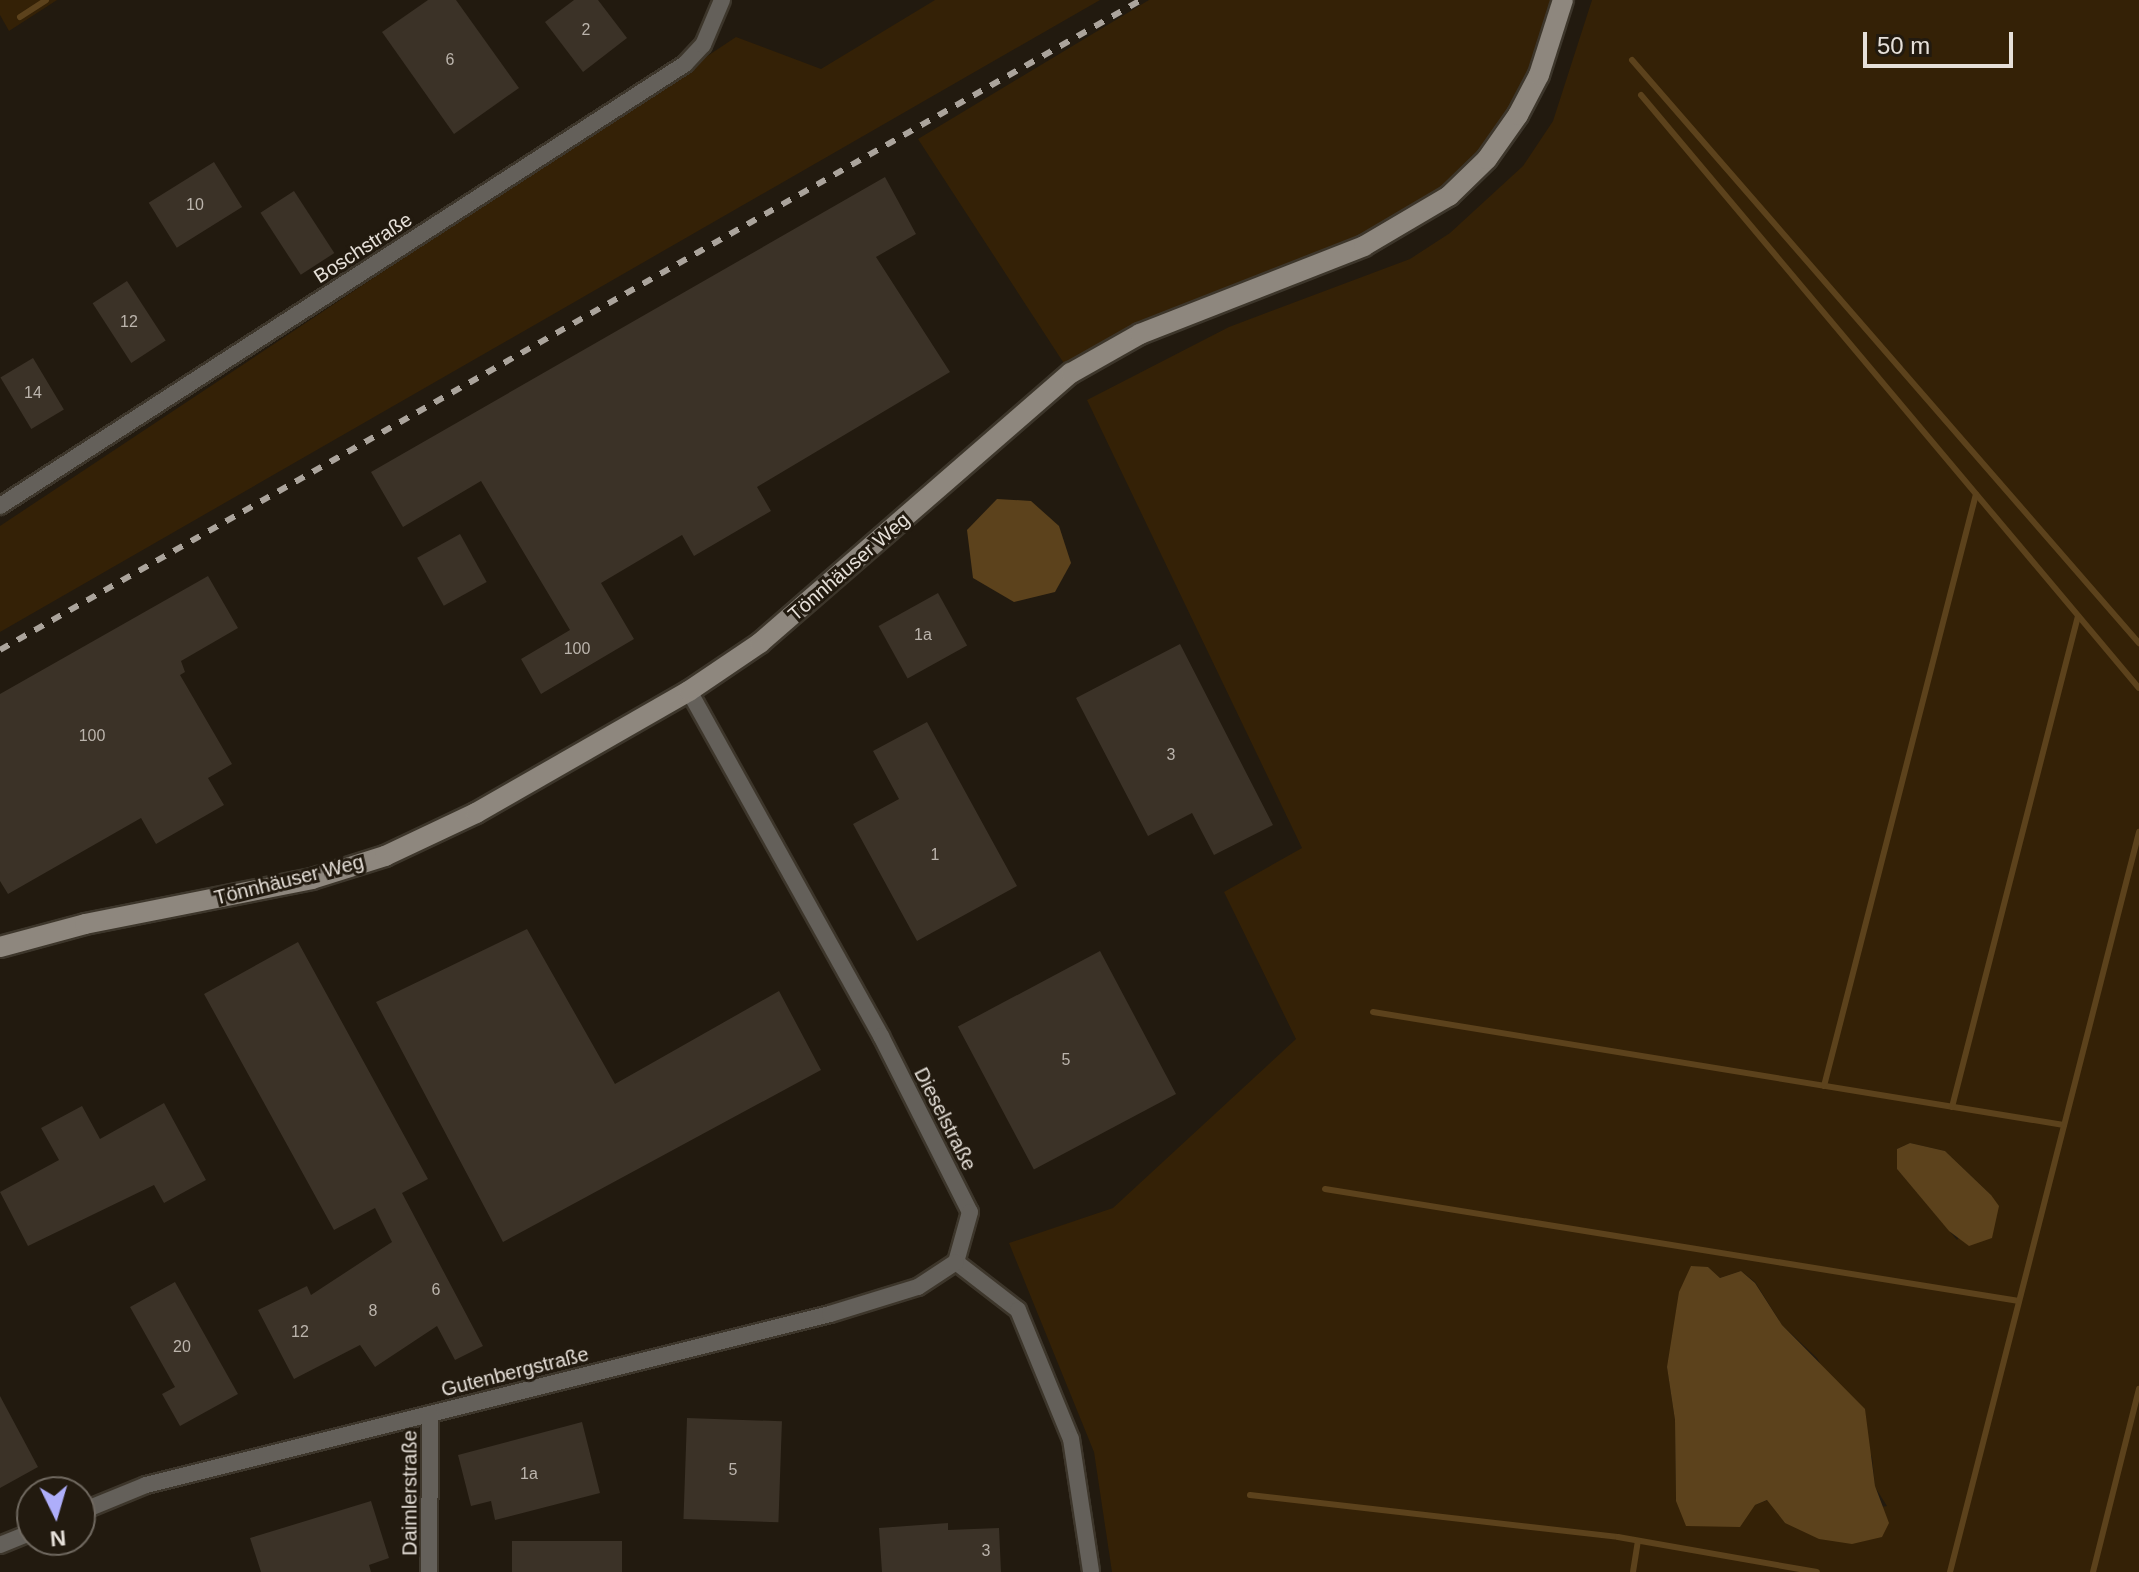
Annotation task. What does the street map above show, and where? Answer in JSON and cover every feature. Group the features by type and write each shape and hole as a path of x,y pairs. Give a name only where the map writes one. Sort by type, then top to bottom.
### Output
{"main road":[{"name":"Tönnhäuser Weg","path":"0,947 85,924 312,879 385,856 476,813 689,691 784,623 1071,373 1140,334 1364,246 1449,196 1487,159 1518,115 1539,75 1563,0"}],"street":[{"name":"Boschstraße","path":"0,506 685,64 709,35 722,0"},
{"name":"Dieselstraße","path":"689,691 881,1036 970,1212 956,1262"},
{"name":"Gutenbergstraße","path":"96,1505 146,1485 830,1314 918,1287 956,1262"},
{"path":"956,1262 1018,1310 1071,1439 1091,1572"},
{"name":"Daimlerstraße","path":"429,1572 430,1414"}],"shaded area":[{"path":"0,0 57,0 9,31 0,15"},
{"path":"935,0 1100,0 0,632 0,526 736,37 821,69"},
{"path":"1149,0 1554,0 1533,67 1513,106 1481,151 1443,188 1358,238 1133,326 1065,365 918,139"},
{"path":"1592,0 2139,0 2139,1572 1112,1572 1094,1452 1009,1243 1113,1208 1296,1039 1224,892 1302,848 1087,400 1229,327 1410,259 1450,233 1523,166 1553,121","holes":["1910,1143 1945,1151 1991,1195 1957,1240 1897,1169 1897,1149","1708,1267 1720,1278 1741,1271 1755,1282 1782,1325 1817,1358 1872,1457 1875,1487 1887,1506 1785,1523 1768,1500 1755,1505 1676,1501 1675,1420 1667,1367"]},
{"path":"997,499 1031,501 1059,526 1071,563 1055,592 1014,602 973,578 967,530"},
{"path":"1910,1143 1945,1151 1991,1195 1999,1206 1992,1238 1969,1246 1949,1231 1897,1169 1897,1149"},
{"path":"1691,1266 1708,1267 1720,1278 1741,1271 1755,1283 1782,1325 1865,1409 1875,1486 1889,1523 1882,1537 1852,1544 1819,1539 1785,1523 1767,1500 1755,1505 1740,1527 1686,1526 1676,1501 1675,1420 1667,1367 1679,1292"}],"building":[{"path":"428,0 456,0 519,88 454,134 382,32"},
{"path":"574,0 598,0 627,38 583,72 545,22"},
{"path":"214,162 242,207 177,248 149,203"},
{"path":"885,177 916,234 876,257 950,372 757,487 771,511 694,556 682,535 601,583 634,639 541,694 521,659 570,630 481,481 403,527 371,472"},
{"path":"294,191 334,253 301,275 260,213"},
{"path":"127,281 166,341 131,363 93,303"},
{"path":"33,358 64,409 31,429 0,378"},
{"path":"460,534 487,582 444,606 417,558"},
{"path":"208,576 238,628 181,661 185,672 180,675 232,764 208,778 224,805 156,844 141,818 8,894 0,881 0,694"},
{"path":"938,593 967,645 908,678 879,626"},
{"path":"1180,644 1273,825 1214,855 1192,813 1148,836 1076,698"},
{"path":"927,722 1017,886 917,941 853,824 899,799 873,751"},
{"path":"527,929 615,1084 779,991 821,1070 503,1242 376,1002"},
{"path":"298,942 428,1179 402,1193 483,1346 455,1360 437,1326 375,1367 360,1345 294,1379 258,1310 307,1286 311,1295 392,1242 375,1208 334,1230 204,994"},
{"path":"1100,951 1176,1094 1034,1170 958,1027"},
{"path":"164,1103 206,1180 164,1203 154,1185 28,1246 0,1192 59,1160 41,1128 82,1106 100,1139"},
{"path":"175,1282 238,1394 180,1426 162,1394 175,1387 130,1307"},
{"path":"0,1396 38,1467 16,1476 16,1479 0,1488"},
{"path":"687,1418 782,1421 778,1522 683,1519"},
{"path":"582,1422 600,1493 495,1520 491,1501 471,1506 458,1455"},
{"path":"371,1501 389,1558 369,1565 371,1572 261,1572 250,1538"},
{"path":"948,1523 948,1530 999,1528 1001,1572 882,1572 879,1528"},
{"path":"512,1541 622,1541 622,1572 512,1572"}],"waterway":[{"path":"20,17 46,0"},
{"path":"1632,60 2139,643"},
{"path":"1641,95 2139,688"},
{"path":"1824,1086 1976,494"},
{"path":"1952,1107 2078,616"},
{"path":"1950,1572 2139,832"},
{"path":"1373,1012 2064,1125"},
{"path":"1325,1189 2019,1301"},
{"path":"2093,1572 2139,1389"},
{"path":"1250,1495 1618,1537 1817,1572"},
{"path":"1633,1572 1638,1541"}],"railway":[{"path":"0,650 1141,0"}]}
